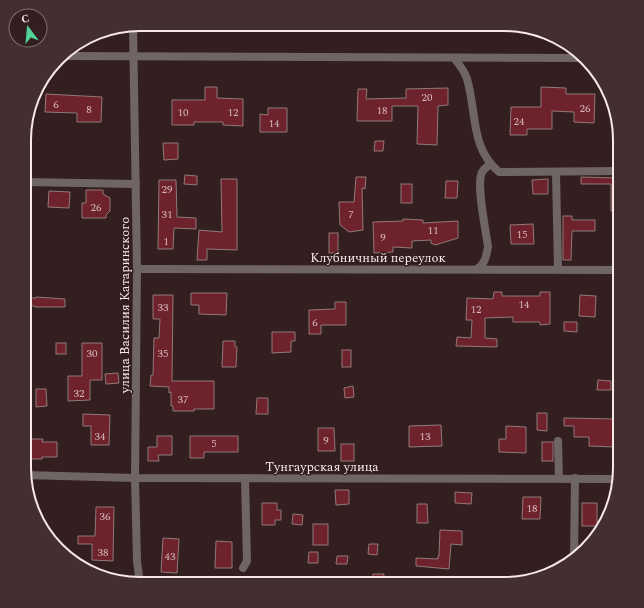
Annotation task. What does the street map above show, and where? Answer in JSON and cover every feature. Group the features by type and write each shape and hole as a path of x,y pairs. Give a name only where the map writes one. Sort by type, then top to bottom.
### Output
{"street":[{"name":"улица Василия Катаринского","path":"133,31 137,269 135,478 137,561 139,577"},
{"path":"71,56 575,58"},
{"path":"454,58 467,78 477,140 484,155 499,172 613,171"},
{"path":"477,269 483,266 488,247 480,188 480,176 483,170 491,164"},
{"path":"556,172 558,269"},
{"path":"31,182 136,184"},
{"name":"Клубничный переулок","path":"137,269 613,270"},
{"path":"558,441 559,478"},
{"name":"Тунгаурская улица","path":"31,475 135,478 612,478"},
{"path":"243,568 248,561 245,478"},
{"path":"574,551 575,478"}],"building":[{"path":"205,87 217,87 217,98 243,99 243,126 223,125 223,122 194,122 194,125 172,125 172,100 205,100"},
{"path":"541,87 566,88 566,94 595,94 594,123 574,122 574,112 552,111 552,129 527,129 527,135 510,135 511,107 541,107"},
{"path":"448,88 448,105 438,106 437,145 417,144 418,106 392,106 392,121 357,121 358,89 367,89 366,99 406,98 406,89"},
{"path":"46,94 102,97 101,122 77,122 77,113 45,112"},
{"path":"268,108 287,108 287,132 260,132 260,114 268,115"},
{"path":"375,141 384,141 383,151 374,151"},
{"path":"163,143 178,143 178,159 164,160"},
{"path":"185,175 197,176 197,185 184,184"},
{"path":"356,177 366,177 365,189 362,188 363,230 349,232 340,225 339,202 354,202"},
{"path":"581,177 613,178 613,211 611,211 611,184 581,184"},
{"path":"221,179 237,179 237,250 207,249 207,260 197,260 199,230 222,232"},
{"path":"548,179 548,194 533,194 532,180"},
{"path":"159,180 176,180 177,217 196,218 196,229 174,228 173,249 158,249"},
{"path":"446,181 458,181 457,198 445,198"},
{"path":"401,184 412,184 412,203 401,203"},
{"path":"86,190 103,190 103,194 110,198 110,211 106,215 106,218 82,218 82,203 86,203"},
{"path":"49,191 70,192 69,208 48,207"},
{"path":"563,216 572,216 572,220 595,220 595,231 572,231 571,260 563,260"},
{"path":"403,219 423,220 423,223 458,221 458,238 435,245 431,243 431,240 412,241 412,248 393,247 393,252 374,253 373,222 403,221"},
{"path":"533,224 534,244 511,244 510,225"},
{"path":"329,233 338,233 338,253 329,253"},
{"path":"494,292 502,292 502,296 540,296 540,292 550,292 550,324 540,325 540,322 513,322 513,317 485,318 485,338 497,339 497,347 456,346 457,337 471,338 472,320 466,320 467,298 493,299"},
{"path":"191,293 227,293 226,315 199,314 199,305 191,305"},
{"path":"153,295 173,295 172,381 214,381 214,409 173,411 169,387 150,386 151,375 153,375 154,338 159,338 160,319 153,319"},
{"path":"580,295 596,296 595,317 579,316"},
{"path":"31,298 65,299 65,307 31,306"},
{"path":"335,302 346,302 346,325 321,325 321,334 309,334 309,310 335,309"},
{"path":"564,322 577,322 577,332 564,331"},
{"path":"272,332 295,332 295,341 291,341 291,352 272,353"},
{"path":"223,341 235,341 235,347 237,347 236,367 222,367"},
{"path":"56,343 66,343 66,354 56,354"},
{"path":"82,343 102,343 102,380 90,380 90,400 68,401 68,376 82,376"},
{"path":"342,350 351,350 351,367 342,367"},
{"path":"118,373 119,383 106,384 105,374"},
{"path":"598,380 611,381 611,390 597,390"},
{"path":"353,386 354,397 345,398 344,388"},
{"path":"36,389 46,389 47,406 36,407"},
{"path":"257,398 268,398 268,414 256,414"},
{"path":"537,413 547,413 547,431 537,430"},
{"path":"83,414 110,415 109,445 91,445 91,426 83,426"},
{"path":"564,418 613,419 613,447 589,446 589,437 574,437 574,426 564,426"},
{"path":"441,425 442,446 409,447 409,426"},
{"path":"506,426 526,427 526,453 499,452 499,439 506,439"},
{"path":"318,428 334,428 335,451 318,451"},
{"path":"157,436 172,436 172,455 158,455 159,461 148,461 148,447 157,447"},
{"path":"190,436 238,436 238,452 204,452 204,458 190,458"},
{"path":"31,439 43,439 42,442 57,442 57,457 42,457 42,459 31,459"},
{"path":"542,442 553,442 553,461 542,461"},
{"path":"341,444 354,444 354,461 341,461"},
{"path":"335,490 349,490 349,504 336,505"},
{"path":"455,492 472,493 471,504 455,503"},
{"path":"523,497 541,497 540,519 522,519"},
{"path":"262,503 277,503 277,510 281,510 281,520 275,520 275,525 262,525"},
{"path":"582,503 597,503 596,526 582,526"},
{"path":"417,504 427,504 428,523 417,523"},
{"path":"96,507 114,507 113,561 92,560 92,544 78,544 78,536 95,536"},
{"path":"293,514 303,515 302,525 292,524"},
{"path":"313,524 328,524 328,545 313,545"},
{"path":"440,530 462,531 462,545 451,544 449,569 416,566 416,558 438,559"},
{"path":"163,538 179,539 177,573 161,572"},
{"path":"216,541 232,542 232,568 215,568"},
{"path":"369,544 378,544 377,555 368,554"},
{"path":"309,552 318,552 318,563 308,563"},
{"path":"337,556 348,556 347,564 336,564"},
{"path":"373,574 384,574 384,577 373,577"}]}
